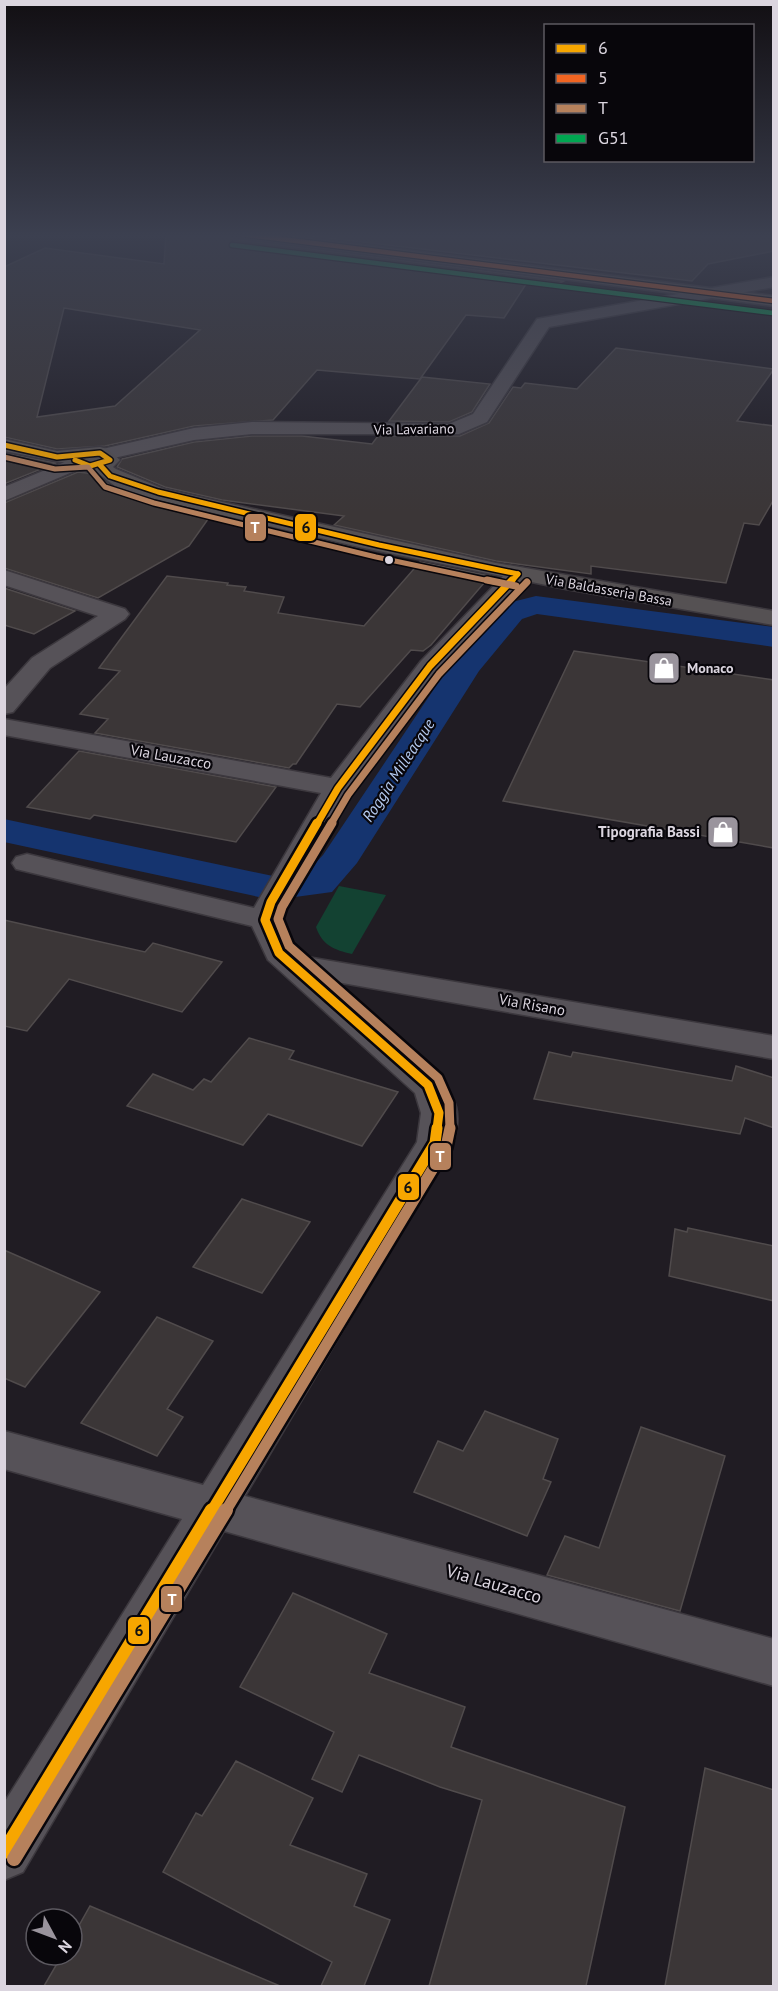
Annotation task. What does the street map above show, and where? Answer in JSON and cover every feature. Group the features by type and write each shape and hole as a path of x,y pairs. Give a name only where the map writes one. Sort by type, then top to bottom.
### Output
{"street":[{"name":"Via Lavariano","path":"103,460 194,434 252,428 452,430 480,418 541,326"},
{"name":"Via Baldasseria Bassa","path":"4,445 47,456 77,460 86,466 103,460 110,476 158,492 379,545 518,574 774,618"},
{"name":"Via Baldasseria Bassa","path":"4,495 77,460"},
{"path":"4,1853 435,1143 441,1128 441,1111 437,1098 428,1085 290,963 275,945 275,898 338,788 430,666 518,574"},
{"path":"4,577 117,614 41,663 4,706"},
{"name":"Via Lauzacco","path":"4,727 338,788"},
{"path":"27,862 275,898"},
{"name":"Via Risano","path":"290,963 774,1048"},
{"name":"Via Lauzacco","path":"4,1450 215,1506 774,1663"}],"green space":[{"path":"339,886 386,895 352,954 330,946 316,927"}],"building":[{"path":"4,326 60,326 37,417 115,406 200,330 175,326 458,326 420,379 317,370 273,420 194,426 105,446 57,449 4,437"},
{"path":"616,348 774,369 737,421 774,426 774,499 759,525 744,523 726,583 591,566 591,574 496,561 334,525 344,516 222,500 165,487 117,467 122,459 194,442 252,436 302,436 372,444 378,436 460,436 489,423 513,387 521,388 525,383 577,389"},
{"path":"422,377 490,384 472,412 449,422 389,421"},
{"path":"4,453 56,463 4,484"},
{"path":"78,472 95,474 114,488 148,500 211,515 189,546 98,598 4,568 4,503"},
{"path":"420,562 490,576 431,645 423,651 411,650 360,707 337,704 296,764 289,768 95,733 108,719 80,714 120,671 99,668 167,576 246,587 244,591 284,597 278,613 364,626"},
{"path":"4,588 75,611 34,634 4,625"},
{"path":"574,651 774,680 774,848 503,801"},
{"path":"79,751 276,787 236,842 94,815 90,819 27,807"},
{"path":"4,920 145,952 153,943 222,962 182,1012 69,979 27,1031 4,1026"},
{"path":"249,1038 294,1051 289,1059 398,1092 362,1146 268,1114 243,1145 127,1106 153,1074 193,1090 204,1079 211,1082"},
{"path":"549,1052 571,1057 573,1052 732,1081 736,1066 774,1078 774,1128 745,1118 740,1134 534,1099"},
{"path":"242,1199 310,1222 262,1293 193,1267"},
{"path":"688,1228 774,1246 774,1301 669,1276 675,1229 687,1232"},
{"path":"4,1250 100,1292 25,1387 4,1378"},
{"path":"157,1317 213,1341 167,1409 183,1417 157,1456 81,1423"},
{"path":"485,1411 558,1439 543,1479 551,1482 527,1536 414,1492 438,1441 463,1451"},
{"path":"641,1427 725,1456 680,1611 547,1575 565,1536 599,1548"},
{"path":"293,1593 387,1634 369,1673 465,1707 451,1747 625,1807 586,1986 429,1986 482,1800 440,1787 359,1755 342,1792 312,1779 334,1732 240,1687"},
{"path":"236,1761 313,1798 290,1845 367,1874 354,1906 390,1920 364,1986 321,1986 332,1962 163,1872 196,1813 202,1816"},
{"path":"705,1768 774,1790 774,1986 665,1986"},
{"path":"90,1906 280,1986 44,1986 55,1967 84,1967 84,1917"}],"waterway":[{"name":"Roggia Milleacque","path":"4,830 273,888 318,884 337,863 466,666 511,612 536,605 774,637"}],"transit line":[{"name":"6","path":"4,445 57,457 100,453 110,460 90,466 75,460"},
{"name":"T","path":"4,457 55,469 88,467 105,487 154,503 376,557 516,586"},
{"name":"6","path":"100,465 110,476 158,492 379,545 518,574"},
{"name":"6","path":"4,1852 435,1143 439,1113 428,1085 279,953 265,920 271,902 338,788 430,666 518,574"},
{"name":"T","path":"14,1859 446,1147 451,1120 449,1103 438,1078 289,946 278,919 282,907 348,795 439,674 527,582"}],"place":[{"name":"Monaco","path":"664,668"},
{"name":"Tipografia Bassi","path":"723,832"}]}
